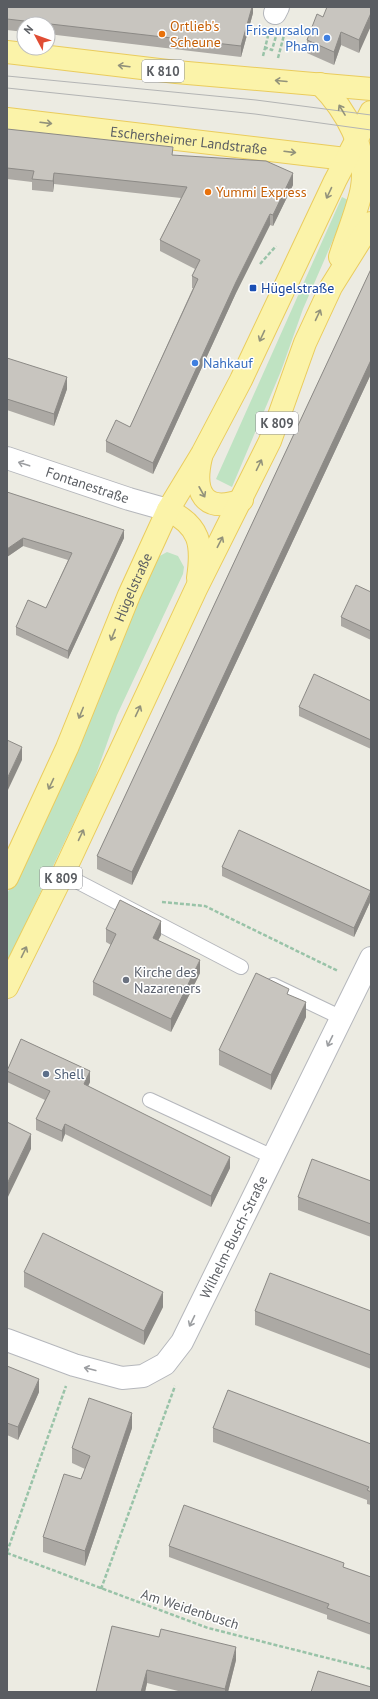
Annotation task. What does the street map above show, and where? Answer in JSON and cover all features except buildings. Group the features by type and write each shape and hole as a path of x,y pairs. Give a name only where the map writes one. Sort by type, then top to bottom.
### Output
{"main road":[{"name":"K 810","path":"7,52 176,72 371,89"},
{"path":"320,84 334,98 343,111 359,155 362,188 331,287"},
{"name":"Hügelstraße","path":"7,878 67,748 129,595 168,510 202,454 241,380 335,181 359,155 371,112"},
{"name":"Eschersheimer Landstraße","path":"7,119 359,155"},
{"name":"K 809","path":"7,987 63,874 196,589 242,500 270,441 305,343 331,287 371,223"},
{"path":"202,454 197,481 202,494 214,503 232,503 242,500"},
{"path":"168,510 181,517 195,531 199,543 200,560 196,589"}],"street":[{"name":"Fontanestraße","path":"7,458 129,499 168,510"},
{"name":"Wilhelm-Busch-Straße","path":"7,1340 74,1365 122,1378 142,1376 165,1364 182,1342 342,1018 366,983 371,958"}],"lane":[{"path":"63,874 240,967"},
{"path":"263,980 342,1018"},
{"path":"150,1100 273,1158"}],"path":[{"path":"264,48 272,50 276,33 284,35 278,58"},
{"path":"260,264 279,242"},
{"path":"161,902 205,906 366,983"},
{"path":"101,1590 178,1379 165,1364"},
{"path":"7,1552 74,1365"},
{"name":"Am Weidenbusch","path":"7,1552 101,1590 208,1628 371,1669"}],"green space":[{"path":"342,197 350,201 303,309 281,371 232,487 216,479"},
{"path":"167,552 178,556 184,567 183,574 117,715 94,780 7,963 7,894 55,793 156,558"}],"tram line":[{"path":"7,76 256,100 371,115"},
{"path":"7,88 255,114 371,130"}],"place":[{"name":"Ortlieb's Scheune","path":"162,34"},
{"name":"Friseursalon Pham","path":"327,38"},
{"name":"Yummi Express","path":"208,192"},
{"name":"Hügelstraße","path":"253,288"},
{"name":"Nahkauf","path":"195,363"},
{"name":"Kirche des Nazareners","path":"126,980"},
{"name":"Shell","path":"46,1074"}]}
